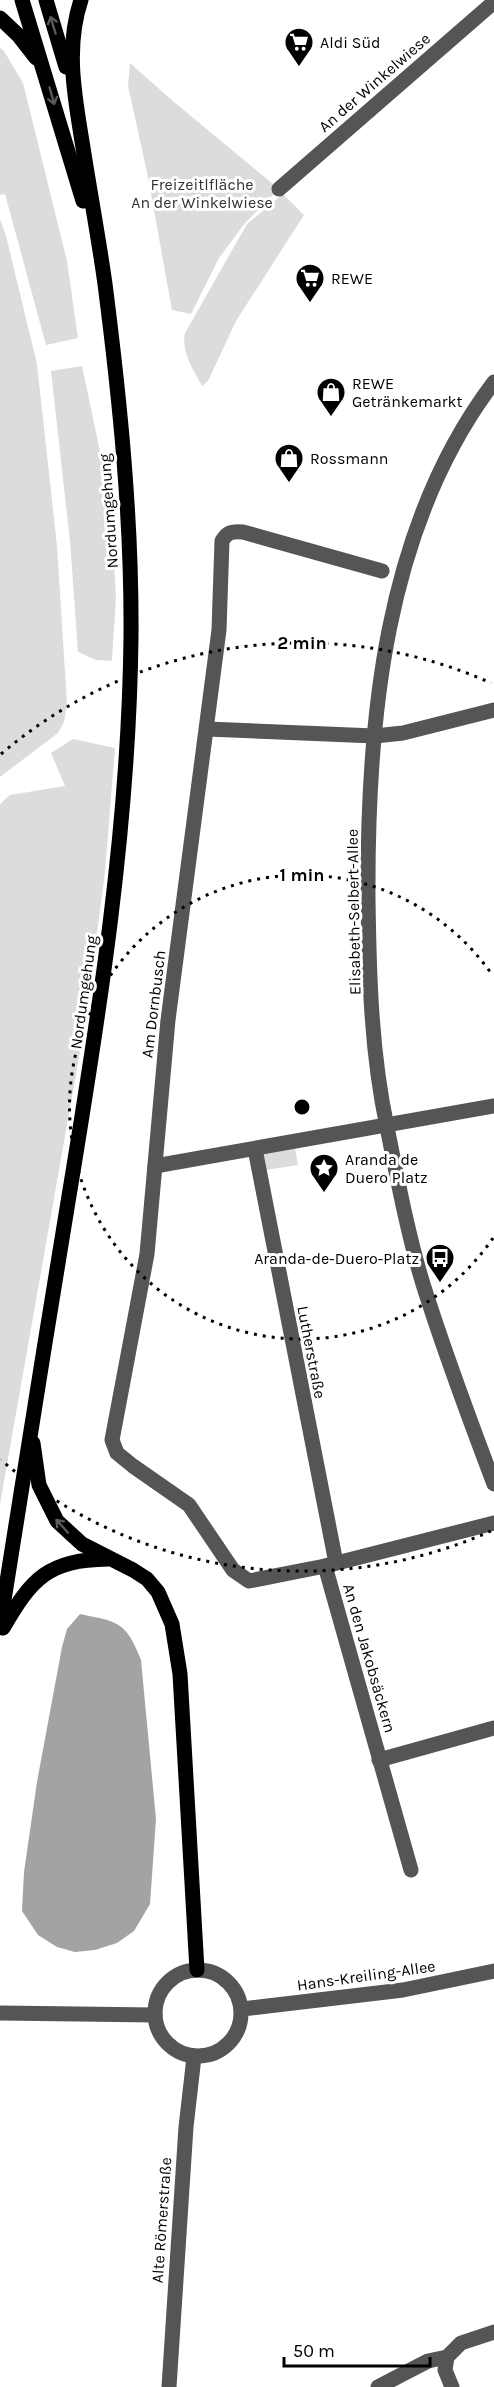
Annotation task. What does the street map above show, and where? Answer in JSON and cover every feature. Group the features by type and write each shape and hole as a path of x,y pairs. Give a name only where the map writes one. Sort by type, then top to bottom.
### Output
{"main road":[{"path":"22,0 101,262"},
{"path":"46,0 74,89"},
{"path":"81,0 71,46 74,89 101,262"},
{"path":"0,18 31,49 45,72"},
{"name":"Nordumgehung","path":"0,1625 100,1000 122,826 130,695 130,567 127,497 101,262"},
{"path":"30,1429 39,1485 57,1521 82,1544 147,1579 158,1592 172,1624 180,1674 197,1970"},
{"path":"0,1633 22,1596 35,1581 64,1564 81,1560 109,1559"}],"street":[{"name":"An der Winkelwiese","path":"279,189 494,2"},
{"name":"Elisabeth-Selbert-Allee","path":"494,382 459,433 441,469 401,580 388,636 375,736 368,844 368,968 386,1125 423,1284 494,1484"},
{"name":"Am Dornbusch","path":"330,1564 249,1581 233,1570 189,1504 117,1453 112,1440 147,1254 168,1020 219,630 222,541 226,534 232,531 243,532 382,571"},
{"path":"207,729 375,736 403,733 494,710"},
{"path":"156,1166 494,1106"},
{"name":"Lutherstraße","path":"255,1149 330,1564"},
{"path":"330,1564 494,1523"},
{"name":"An den Jakobsäckern","path":"330,1564 380,1760 411,1870"},
{"name":"An den Jakobsäckern","path":"380,1760 494,1728"},
{"path":"197,1970 210,1971 232,1985 242,2009 241,2022 229,2044 218,2052 194,2057 171,2047 157,2027 155,2015 156,2003 166,1983 185,1971 197,1970"},
{"name":"Hans-Kreiling-Allee","path":"242,2009 403,1990 494,1971"},
{"path":"0,2013 155,2015"},
{"name":"Alte Römerstraße","path":"169,2387 186,2127 194,2057"},
{"path":"378,2387 428,2361 447,2357 461,2343 494,2332"},
{"path":"447,2357 445,2370 452,2387"}],"green space":[{"path":"0,48 23,83 67,261 78,338 46,345 5,194 0,195"},
{"name":"Freizeitlfläche An der Winkelwiese","path":"130,63 279,189 245,223 219,258 191,314 172,310 148,177 128,86"},
{"path":"283,194 304,215 236,321 208,381 202,386 186,354 185,333 247,224"},
{"path":"0,219 37,364 57,546 67,704 64,722 58,733 0,777"},
{"path":"82,366 110,499 116,597 112,661 96,660 78,652 70,541 51,371"},
{"path":"73,739 115,748 105,872 85,1023 0,1504 0,804 10,795 65,786 51,753"},
{"path":"294,1142 298,1165 259,1171 256,1150"}],"shaded area":[{"path":"80,1614 119,1625 130,1637 141,1660 156,1819 150,1904 134,1931 117,1943 95,1950 75,1952 57,1947 38,1935 22,1911 24,1872 37,1782 62,1647 67,1629"}],"place":[{"name":"Aldi Süd","path":"299,68"},
{"name":"REWE","path":"310,304"},
{"name":"REWE Getränkemarkt","path":"331,418"},
{"name":"Rossmann","path":"289,484"},
{"name":"Aranda de Duero Platz","path":"324,1194"},
{"name":"Aranda-de-Duero-Platz","path":"440,1284"}]}
